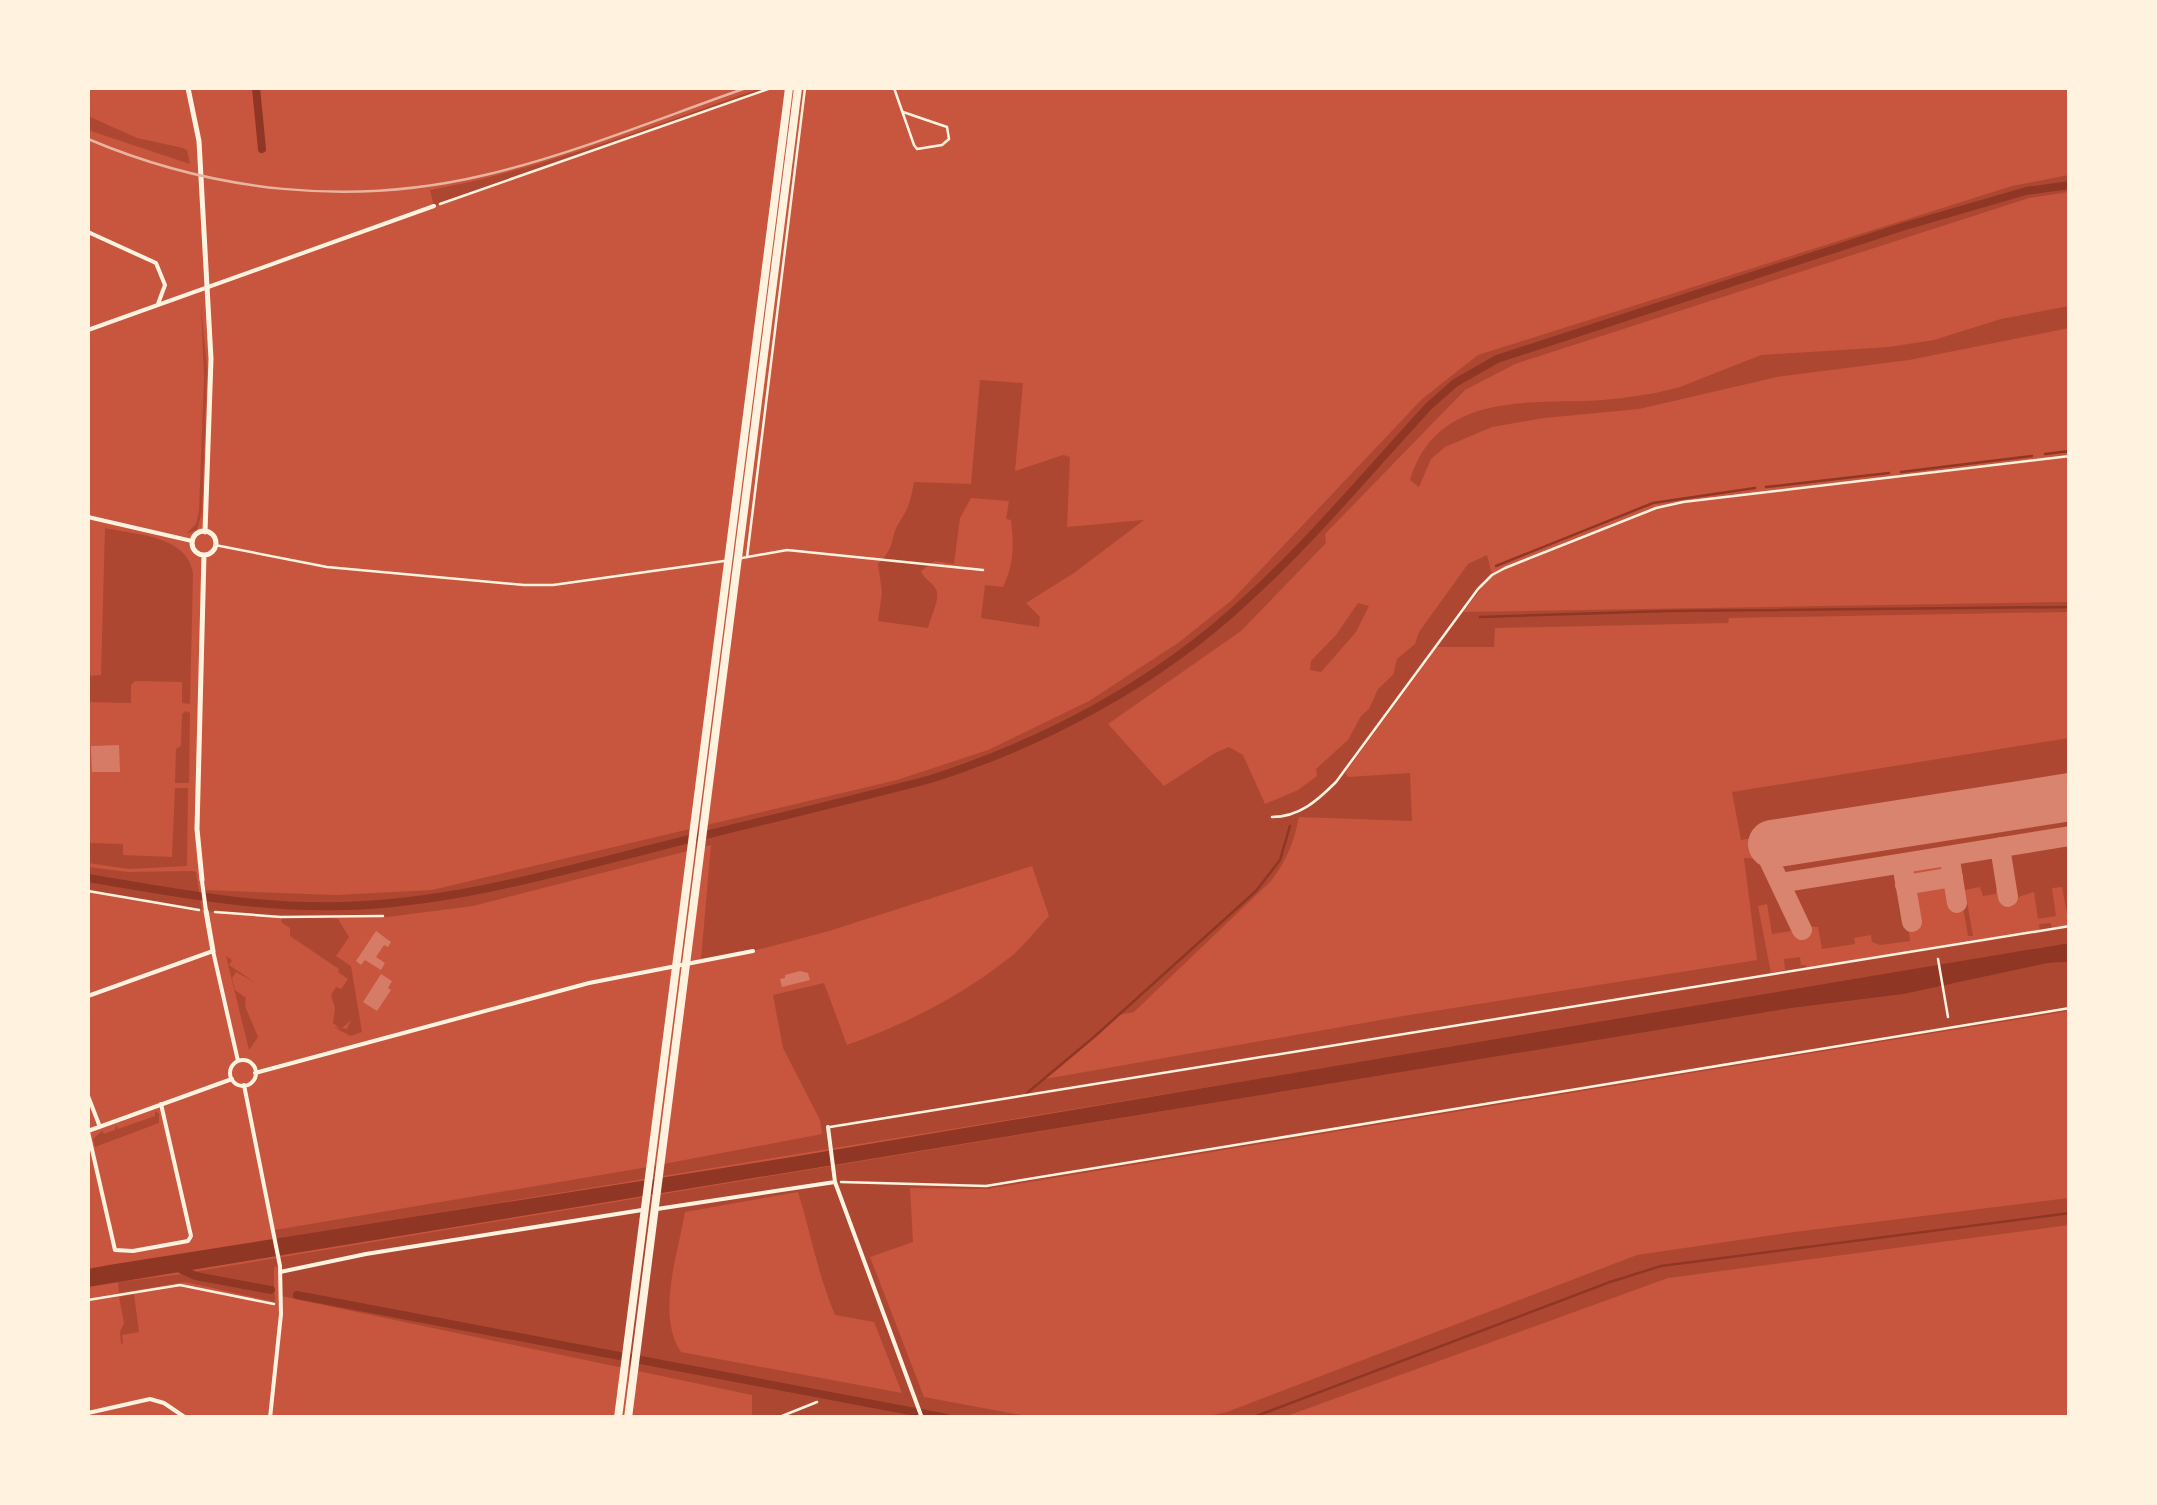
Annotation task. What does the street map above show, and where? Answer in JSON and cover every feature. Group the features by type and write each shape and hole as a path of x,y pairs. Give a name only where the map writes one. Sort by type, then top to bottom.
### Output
{"highway":[{"path":"618,1418 788,88"},
{"path":"628,1418 802,88"}],"street":[{"path":"188,88 199,141 210,359 205,532"},
{"path":"88,330 434,206"},
{"path":"88,232 159,266 165,285 158,306"},
{"path":"88,516 192,541"},
{"path":"205,532 213,536 216,545 204,555 195,551 192,541 205,532"},
{"path":"204,555 198,829 204,910 238,1061"},
{"path":"88,996 213,951"},
{"path":"255,1073 588,983 754,952"},
{"path":"232,1080 231,1067 238,1061 250,1062 255,1073 244,1086"},
{"path":"161,1104 190,1236 183,1243 115,1250 88,1132 161,1104 232,1080 244,1086"},
{"path":"244,1086 280,1269 280,1314 270,1418"},
{"path":"88,1096 100,1127"},
{"path":"828,1127 834,1180 922,1418"},
{"path":"280,1269 834,1180"},
{"path":"88,1412 150,1399 164,1402 186,1418"}],"lane":[{"path":"747,557 802,88"},
{"path":"894,88 916,149 942,145 949,139 950,130 943,124 903,112"},
{"path":"1458,88 1468,88"},
{"path":"216,545 306,564 524,585 580,582 787,550 983,570"},
{"path":"828,1127 2070,926"}],"path":[{"path":"434,206 772,88"},
{"path":"1272,817 1307,808 1344,774 1492,574 1656,508 1683,502 2070,456"},
{"path":"88,891 204,910"},
{"path":"215,912 281,917 383,916"},
{"path":"1938,958 1948,1017"},
{"path":"834,1180 986,1186 2070,1008"},
{"path":"88,1300 180,1286 276,1304"},
{"path":"777,1418 818,1402"}],"shaded area":[{"path":"761,88 771,88 434,206 430,190 556,159"},
{"path":"88,116 137,138 183,148 190,164 88,130"},
{"path":"2069,175 2069,192 2029,198 1515,364 1465,390 1325,534 1326,543 1241,631 1108,724 1164,786 1229,747 1243,755 1265,804 1298,790 1317,776 1316,769 1348,740 1378,689 1393,675 1397,659 1415,644 1419,632 1468,564 1487,555 1492,575 1463,612 2069,602 2069,612 1729,618 1728,623 1495,628 1494,647 1437,647 1345,773 1348,777 1410,773 1412,821 1299,817 1289,850 1271,881 1134,1012 1119,1015 1045,1079 1409,1015 1757,960 1744,858 1764,859 1795,924 1791,931 1772,934 1767,904 1758,906 1771,973 1785,970 1784,959 1800,957 1801,965 1807,969 2040,931 2039,924 2051,923 2052,928 2069,926 2069,943 276,1239 275,1230 822,1134 820,1120 783,1048 773,995 824,983 847,1045 909,1019 968,987 1011,956 1049,916 1032,866 829,931 753,951 701,959 711,845 473,906 387,917 331,918 338,919 349,937 336,956 351,966 362,1032 350,1036 334,1027 339,1028 333,1023 335,1008 331,995 348,979 339,969 290,936 290,928 282,923 281,917 206,911 203,890 335,895 432,890 897,780 988,750 1089,701 1178,643 1232,600 1422,399 1478,355 2012,186"},
{"path":"2069,306 2069,328 1909,360 1777,377 1639,409 1492,427 1445,447 1431,459 1419,487 1410,480 1422,453 1438,433 1481,410 1532,402 1603,400 1655,393 1761,355 1889,347 1934,340 2001,319"},
{"path":"201,307 207,368 202,512 197,530 186,534 196,524 199,511 204,378"},
{"path":"980,380 1023,383 1015,471 1063,455 1070,457 1067,527 1144,520 1074,573 1026,603 1040,617 1039,627 981,618 985,585 1003,587 1007,579 1012,529 1011,520 1006,519 1009,501 971,498 960,518 954,564 935,561 921,571 937,592 928,628 878,621 882,592 878,564 906,512 914,482 971,484"},
{"path":"105,528 158,539 171,544 189,560 193,573 190,704 182,703 182,682 135,681 131,685 131,703 88,702 88,676 101,675"},
{"path":"1358,603 1369,606 1356,632 1321,672 1310,670 1311,661 1336,635"},
{"path":"185,711 190,713 189,783 175,783 176,749 181,746"},
{"path":"2069,738 2069,786 1741,840 1732,792"},
{"path":"175,788 188,788 187,866 129,869 88,863 88,843 123,844 123,855 172,857"},
{"path":"2069,805 2069,832 1789,879 1781,877 1772,858 1777,853"},
{"path":"2069,840 2069,913 2062,887 2052,888 2056,916 2038,919 2034,892 2012,899 2006,852"},
{"path":"1990,852 1998,856 2003,886 1996,894 1983,896 1980,887 1965,890 1973,936 1968,936 1955,862"},
{"path":"88,867 128,872 196,872 202,910 88,891"},
{"path":"1887,869 1900,873 1910,941 1880,945 1872,942 1871,935 1854,938 1855,944 1822,949 1818,927 1805,926 1792,899 1795,887"},
{"path":"2069,943 2069,962 2048,963 1904,994 1792,1008 88,1287 88,1269 109,1265 786,1158"},
{"path":"226,956 232,960 229,965 256,983 236,972 232,978 235,990 246,998 245,1006 258,1037 249,1050"},
{"path":"2069,962 2069,1011 987,1189 910,1188 913,1242 870,1257 924,1397 1032,1417 752,1417 752,1395 281,1296 280,1266 274,1267 274,1288 192,1272 1514,1053 1904,994 2048,963","holes":["798,1192 835,1315 874,1322 902,1393 681,1352 674,1337 669,1303 685,1212"]},
{"path":"155,1111 159,1123 95,1147 93,1139 102,1131 104,1134 115,1130 116,1125 118,1129 155,1116"},
{"path":"2069,1198 2069,1225 1668,1278 1284,1417 1202,1417 1227,1412 1637,1255"},
{"path":"183,1274 275,1294 275,1302 186,1282 119,1293 118,1282"},
{"path":"134,1294 139,1332 122,1335 121,1344 120,1332 124,1323 119,1297"}],"building":[{"path":"119,745 120,772 92,772 91,746"},
{"path":"376,931 391,942 376,957 385,963 381,970 365,960 361,965 356,961"},
{"path":"800,971 808,973 810,980 782,987 780,979"},
{"path":"381,974 392,981 388,988 391,990 377,1011 363,1002"}],"waterway":[{"path":"256,88 262,149"},
{"path":"88,878 280,905 344,906 424,899 581,867 931,779 974,764 1098,707 1212,630 1294,554 1429,406 1455,383 1497,359 1902,227 2026,191 2070,185"},
{"path":"2045,454 2070,451"},
{"path":"1901,472 2032,456"},
{"path":"1766,487 1889,473"},
{"path":"1496,566 1653,503 1755,488"},
{"path":"1480,617 2070,607"},
{"path":"1027,1093 1256,891 1280,860 1290,826"},
{"path":"1251,1418 1661,1266 2070,1213"},
{"path":"182,1270 271,1290"},
{"path":"297,1295 947,1418"}],"taxiway":[{"path":"1780,883 2070,836"},
{"path":"1770,846 1766,854 1802,930"},
{"path":"2000,847 2008,897"},
{"path":"1902,864 1912,922"},
{"path":"1951,866 1957,903"},
{"path":"1905,885 1953,877"}],"runway":[{"path":"1772,844 2070,797"}],"railway":[{"path":"88,139 135,157 233,182 333,192 384,190 435,185 518,166 746,88"}]}
